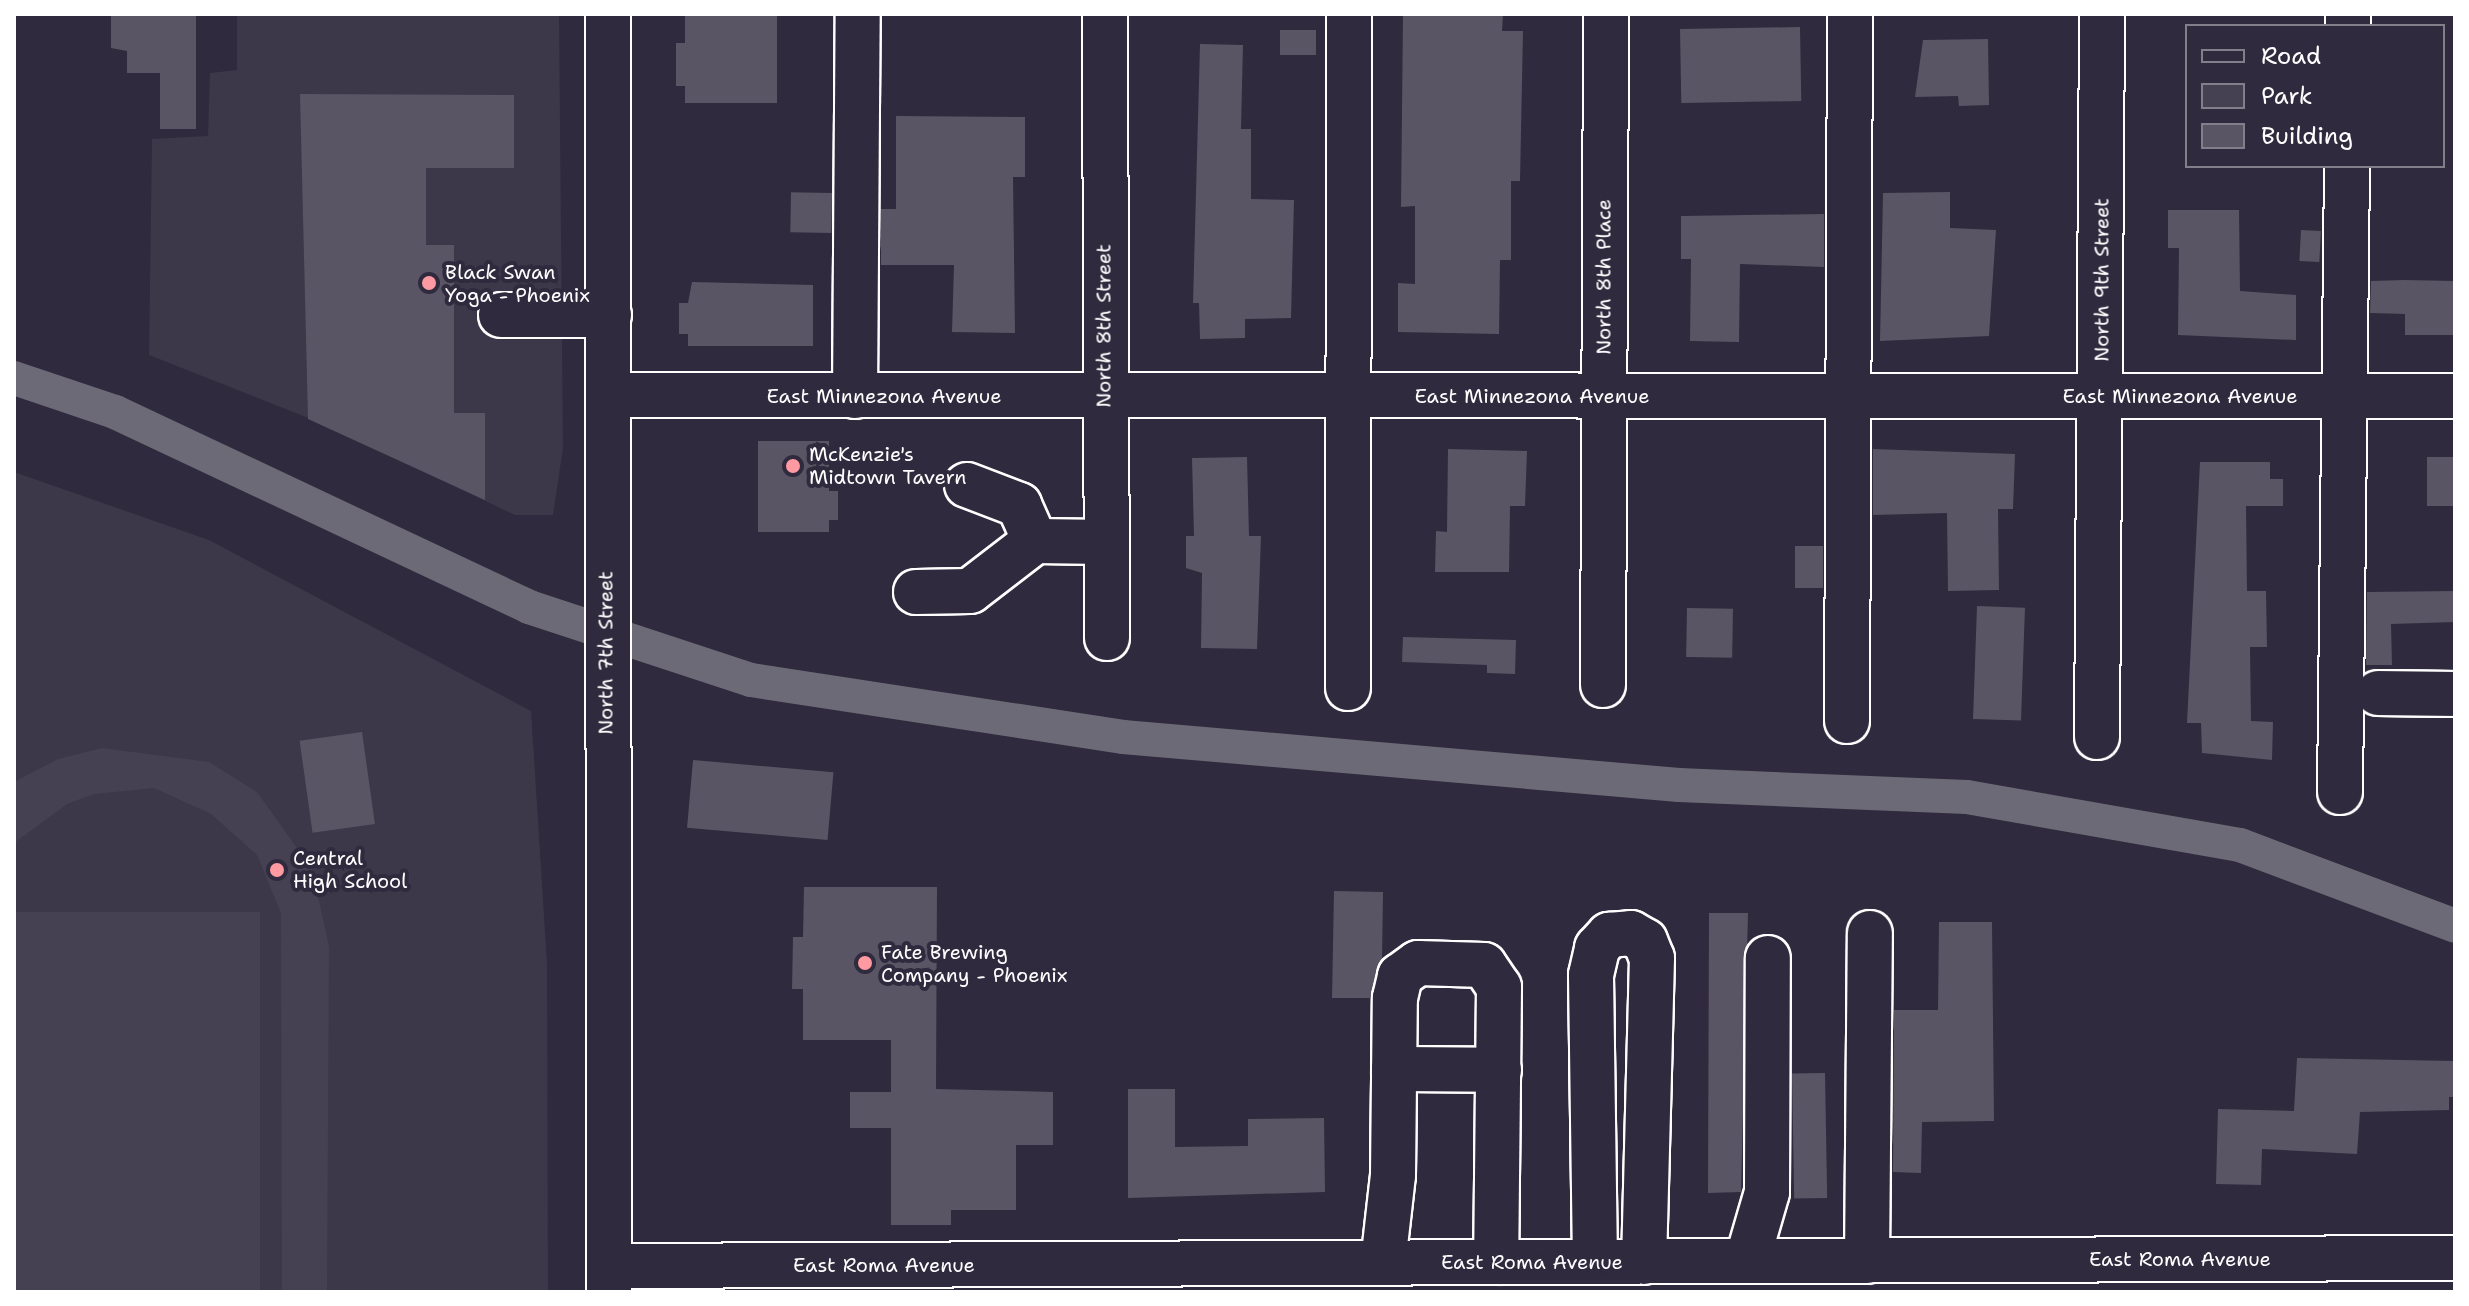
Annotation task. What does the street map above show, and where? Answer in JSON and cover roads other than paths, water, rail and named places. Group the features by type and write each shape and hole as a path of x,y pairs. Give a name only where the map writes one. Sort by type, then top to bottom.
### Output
{"street":[{"name":"North 7th Street","path":"608,14 606,687 609,1279"},
{"path":"855,396 858,14"},
{"name":"North 8th Street","path":"1105,14 1107,638"},
{"path":"1348,688 1351,396 1349,14"},
{"name":"North 8th Place","path":"1603,685 1606,14"},
{"path":"1847,721 1850,14"},
{"name":"North 9th Street","path":"2097,737 2102,396 2102,14"},
{"path":"2340,792 2347,168"},
{"path":"501,315 609,315"},
{"name":"East Minnezona Avenue","path":"609,395 2455,396"},
{"path":"967,485 1019,505 1035,541"},
{"path":"916,592 970,591 1035,541 1106,542"},
{"path":"2378,693 2455,694"},
{"path":"1595,1262 1591,975 1597,948 1609,935 1631,933 1645,941 1652,958 1659,1272"},
{"path":"1867,1261 1870,933"},
{"path":"1747,1261 1767,1192 1768,958"},
{"path":"1383,1263 1393,1175 1394,1069 1400,976 1418,963 1484,965 1495,974 1499,1070 1496,1262"},
{"path":"1394,1069 1499,1070"},
{"name":"East Roma Avenue","path":"609,1279 1206,1278 1383,1263 1449,1277 1496,1262 1595,1262 1659,1272 1747,1261 2432,1269"}],"waterway":[{"path":"14,378 115,412 529,607 751,680 1123,737 1679,785 1967,797 2240,845 2455,926"}],"place":[{"name":"Black Swan Yoga - Phoenix","path":"429,283"},
{"name":"McKenzie's Midtown Tavern","path":"793,466"},
{"name":"Central High School","path":"277,870"},
{"name":"Fate Brewing Company - Phoenix","path":"865,963"}]}
